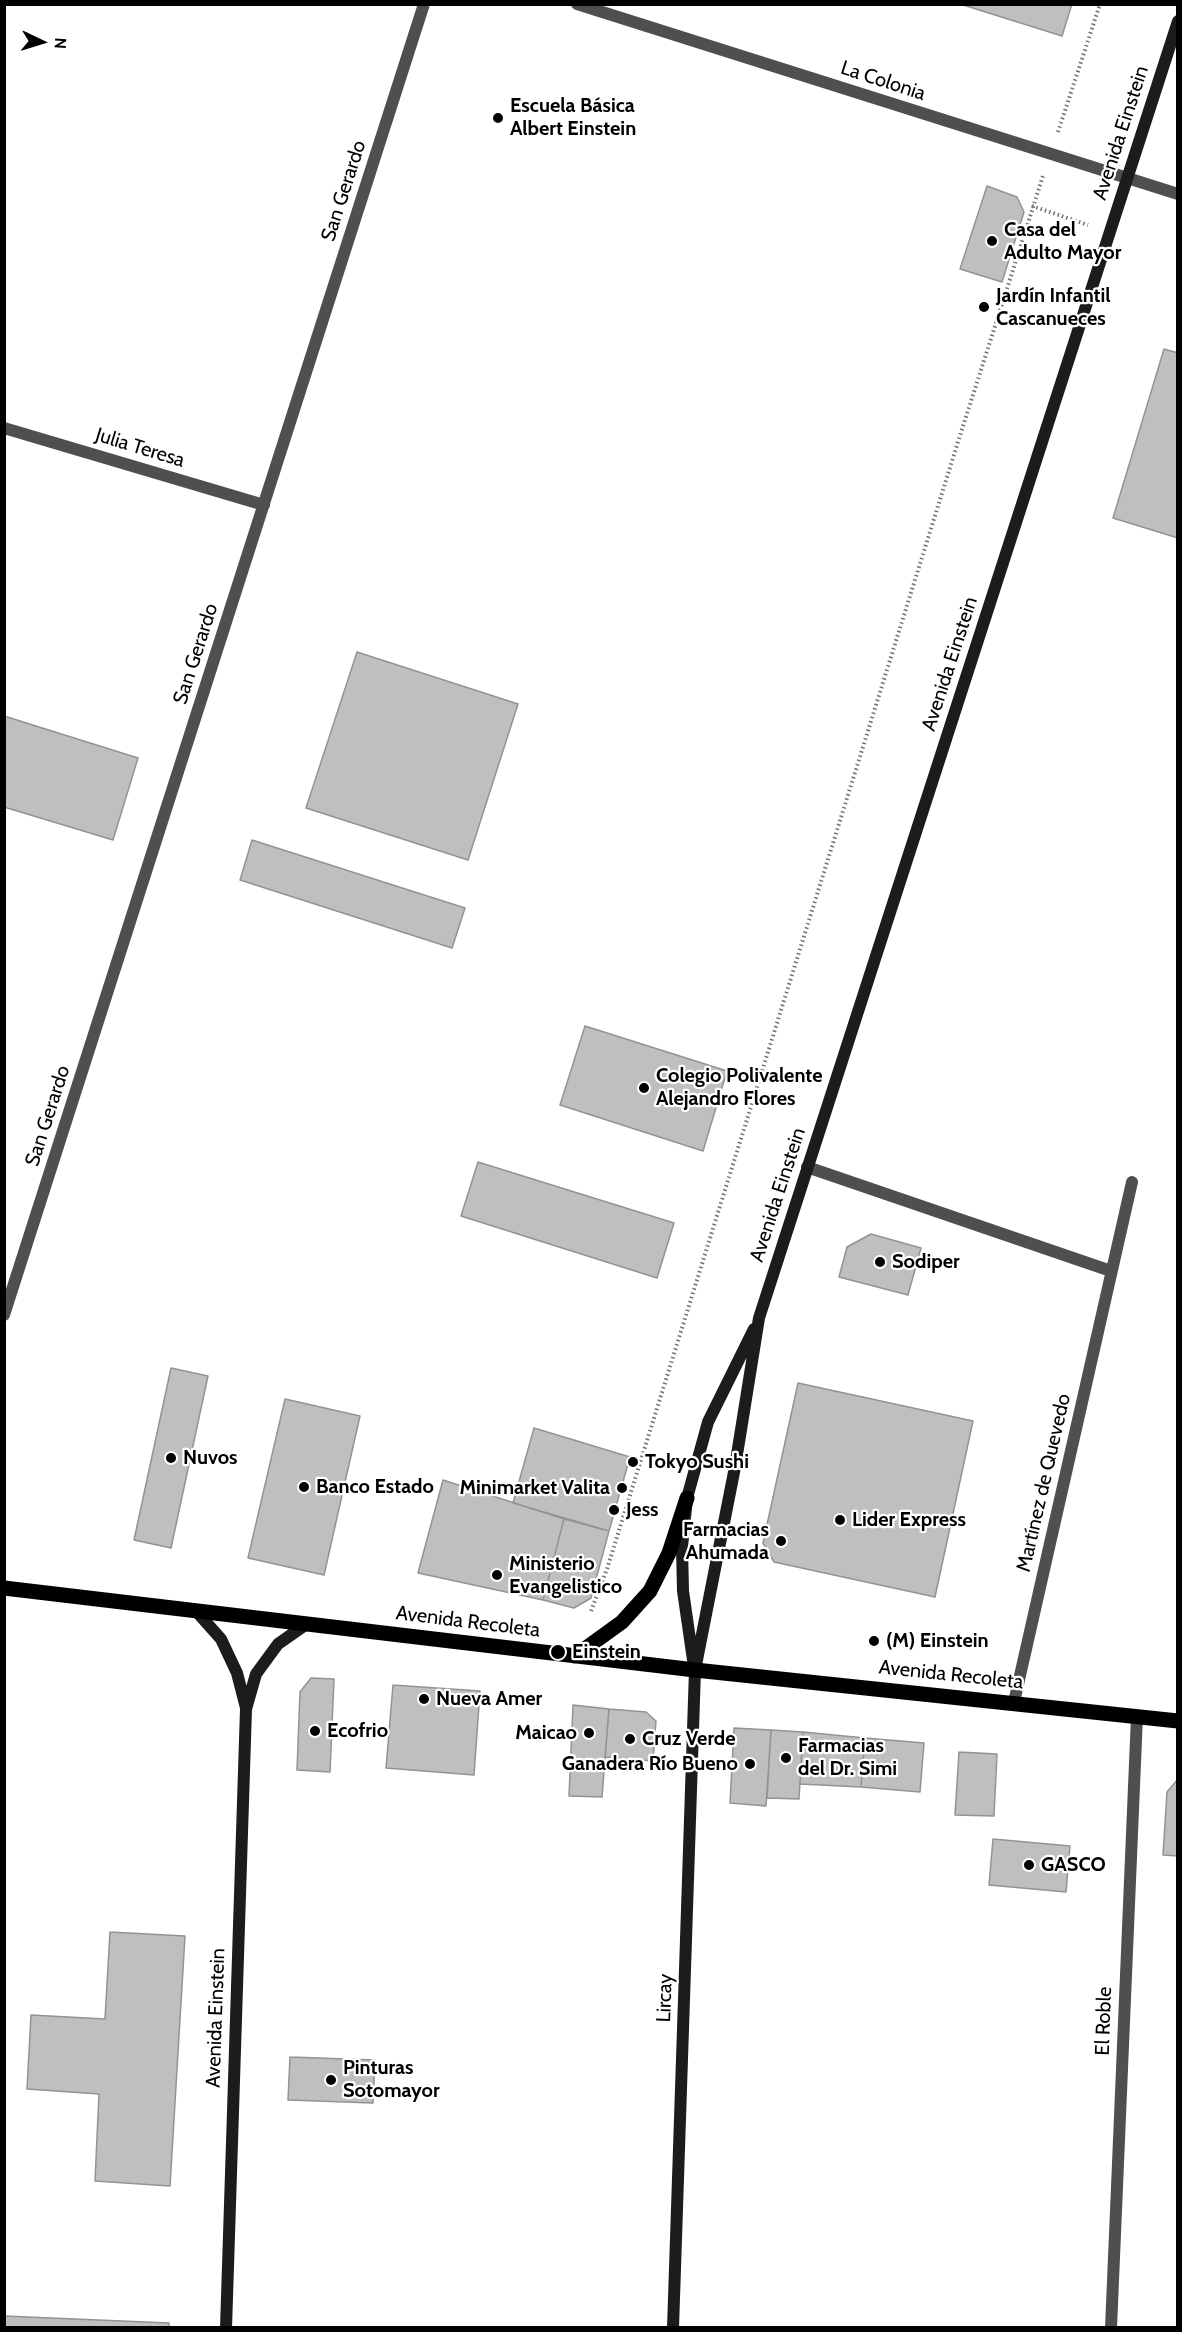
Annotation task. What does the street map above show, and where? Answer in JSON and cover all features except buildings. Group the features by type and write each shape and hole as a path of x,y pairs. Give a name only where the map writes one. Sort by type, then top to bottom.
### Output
{"main road":[{"name":"Avenida Einstein","path":"695,1670 683,1591 682,1547 687,1498 708,1422 759,1318 1178,21"},
{"name":"Avenida Einstein","path":"695,1670 744,1414 759,1318"},
{"path":"575,1656 622,1622 650,1591 669,1553 687,1498"},
{"name":"Avenida Recoleta","path":"4,1588 695,1670 1178,1721"},
{"name":"Avenida Einstein","path":"196,1611 221,1640 237,1673 246,1709"},
{"name":"Avenida Einstein","path":"226,2328 246,1709 256,1674 278,1644 308,1623"},
{"name":"Lircay","path":"673,2328 695,1670"}],"street":[{"name":"San Gerardo","path":"4,1314 424,4"},
{"name":"La Colonia","path":"577,4 1178,194"},
{"name":"Julia Teresa","path":"4,428 264,505"},
{"path":"807,1167 1112,1271"},
{"name":"Martínez de Quevedo","path":"1014,1702 1132,1182"},
{"name":"El Roble","path":"1112,2328 1137,1716"}],"path":[{"path":"591,1613 607,1569 1032,206 1100,4"},
{"path":"1032,206 1110,232"}],"place":[{"name":"Escuela Básica Albert Einstein","path":"498,118"},
{"name":"Casa del Adulto Mayor","path":"992,241"},
{"name":"Jardín Infantil Cascanueces","path":"984,307"},
{"name":"Colegio Polivalente Alejandro Flores","path":"644,1088"},
{"name":"Sodiper","path":"880,1262"},
{"name":"Nuvos","path":"171,1458"},
{"name":"Tokyo Sushi","path":"633,1462"},
{"name":"Banco Estado","path":"304,1487"},
{"name":"Minimarket Valita","path":"622,1488"},
{"name":"Jess","path":"614,1510"},
{"name":"Lider Express","path":"840,1520"},
{"name":"Farmacias Ahumada","path":"781,1541"},
{"name":"Ministerio Evangelistico","path":"497,1575"},
{"name":"(M) Einstein","path":"874,1641"},
{"name":"Einstein","path":"558,1652"},
{"name":"Nueva Amer","path":"424,1699"},
{"name":"Ecofrio","path":"315,1731"},
{"name":"Maicao","path":"589,1733"},
{"name":"Cruz Verde","path":"630,1739"},
{"name":"Farmacias del Dr. Simi","path":"786,1758"},
{"name":"Ganadera Río Bueno","path":"750,1764"},
{"name":"GASCO","path":"1029,1865"},
{"name":"Pinturas Sotomayor","path":"331,2080"}]}
